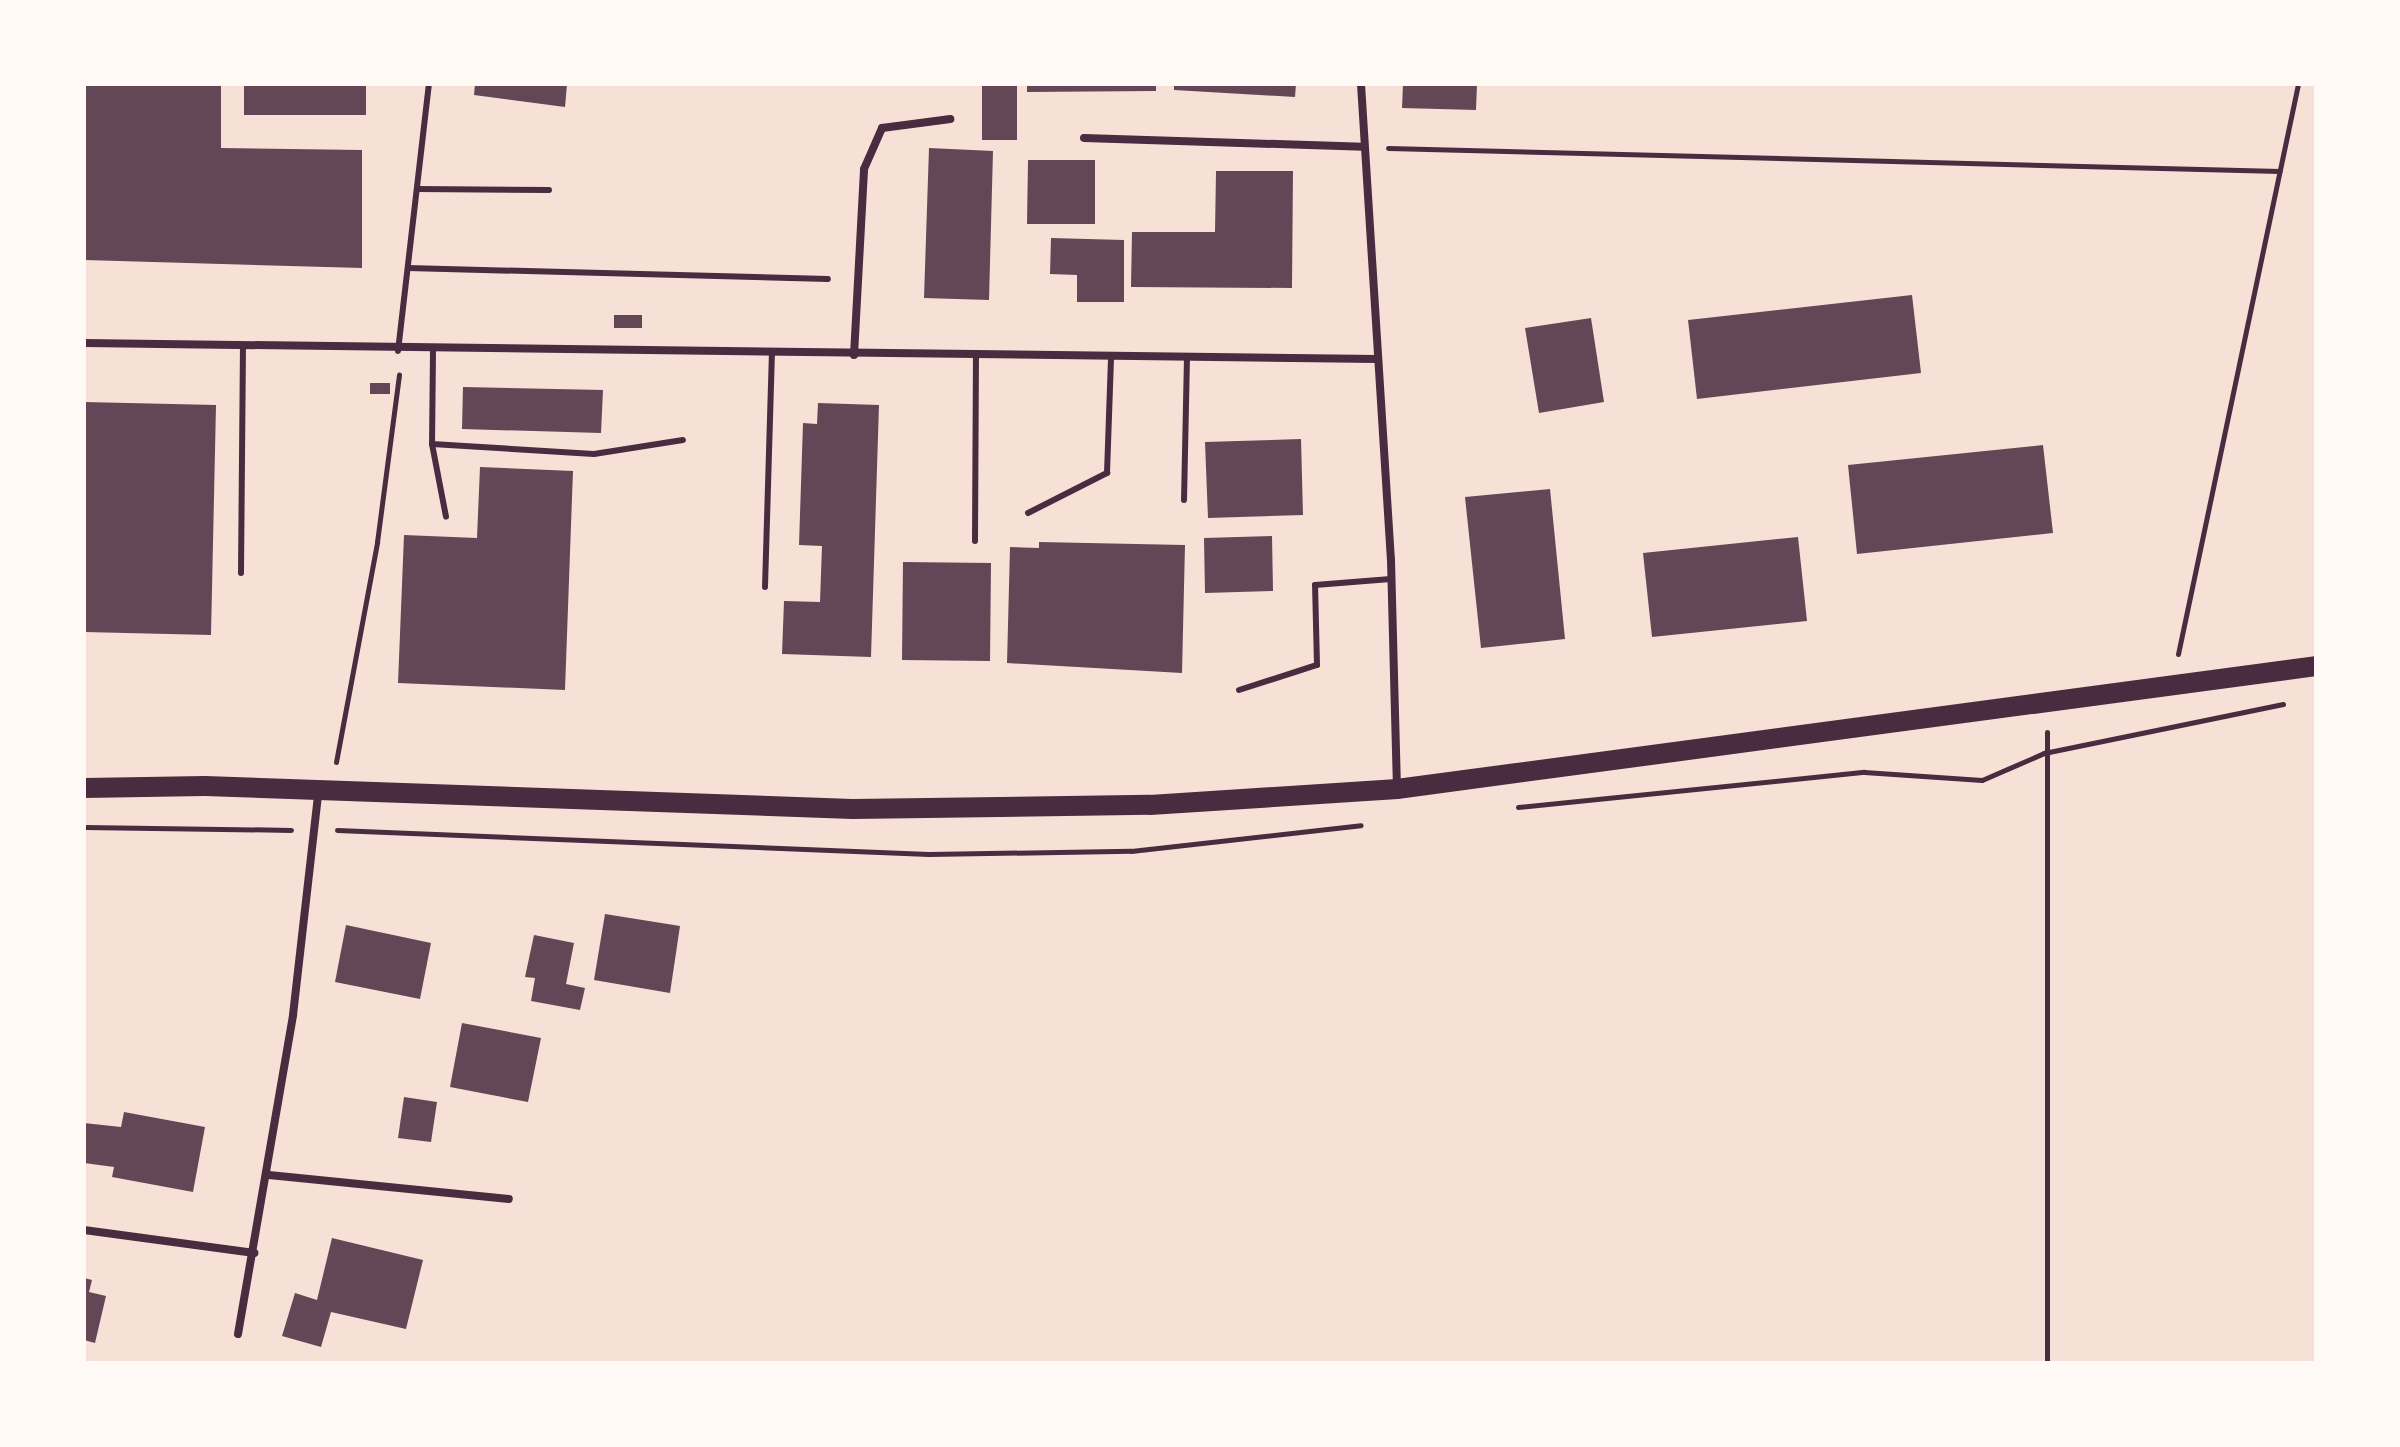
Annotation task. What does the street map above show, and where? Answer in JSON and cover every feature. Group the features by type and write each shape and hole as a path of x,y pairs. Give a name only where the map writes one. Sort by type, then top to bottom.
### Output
{"main road":[{"path":"84,788 205,786 325,795 952,809 1397,789 2316,666"}],"street":[{"path":"1361,84 1391,579 1397,789"},
{"path":"854,355 864,169 882,128 950,119"},
{"path":"1084,138 1363,147"},
{"path":"84,343 398,351 1377,359"},
{"path":"238,1334 269,1175 325,795"},
{"path":"269,1175 509,1199"},
{"path":"84,1230 254,1253"}],"lane":[{"path":"398,351 429,84"},
{"path":"417,189 549,190"},
{"path":"408,268 828,279"},
{"path":"241,573 243,345"},
{"path":"433,351 432,444 446,517"},
{"path":"765,587 772,354"},
{"path":"975,541 976,356"},
{"path":"1028,513 1107,473 1111,358"},
{"path":"1184,500 1187,359"},
{"path":"432,444 594,454 683,440"},
{"path":"1239,690 1317,665 1315,585 1391,579"}],"path":[{"path":"2172,687 2298,84"},
{"path":"1363,147 2280,171"},
{"path":"325,795 377,542 398,351"},
{"path":"2047,1363 2044,753 2053,699"}],"building":[{"path":"84,84 221,84 221,148 362,150 362,268 84,260"},
{"path":"244,84 366,84 366,115 244,115"},
{"path":"475,84 567,84 565,107 474,95"},
{"path":"982,84 1017,84 1017,140 982,140"},
{"path":"1027,84 1156,84 1156,91 1027,92"},
{"path":"1174,84 1296,84 1295,97 1174,90"},
{"path":"1403,84 1477,84 1476,110 1402,108"},
{"path":"929,148 993,151 989,300 924,298"},
{"path":"1028,160 1095,160 1095,224 1027,224"},
{"path":"1216,171 1293,171 1292,288 1131,287 1132,232 1215,232"},
{"path":"1051,238 1124,240 1124,302 1077,302 1077,275 1050,274"},
{"path":"1912,295 1921,373 1697,399 1688,320"},
{"path":"614,315 642,315 642,328 614,328"},
{"path":"1591,318 1604,402 1539,413 1525,328"},
{"path":"370,383 390,383 390,394 370,394"},
{"path":"463,387 603,390 601,433 462,429"},
{"path":"84,402 216,405 211,635 84,632"},
{"path":"818,403 879,405 871,657 782,654 784,601 820,602 822,546 799,545 803,423 817,424"},
{"path":"1301,439 1303,515 1208,518 1205,442"},
{"path":"2043,445 2053,533 1857,554 1848,465"},
{"path":"480,467 573,471 565,690 398,683 404,535 477,538"},
{"path":"1550,489 1565,639 1481,648 1465,497"},
{"path":"1272,536 1273,591 1205,593 1204,538"},
{"path":"1798,537 1807,621 1652,637 1643,553"},
{"path":"1039,542 1185,545 1182,673 1007,663 1010,547 1039,548"},
{"path":"903,562 991,563 990,661 902,660"},
{"path":"605,914 680,926 670,993 594,980"},
{"path":"346,925 431,943 420,999 335,982"},
{"path":"534,935 574,943 566,984 585,988 580,1010 531,1001 535,978 525,977"},
{"path":"462,1023 541,1038 528,1102 450,1087"},
{"path":"404,1097 437,1102 431,1142 398,1138"},
{"path":"124,1112 205,1127 193,1192 112,1177 114,1167 84,1163 84,1123 121,1127"},
{"path":"332,1238 423,1260 406,1329 331,1312 321,1347 282,1336 295,1293 317,1300"},
{"path":"84,1278 92,1280 89,1292 106,1296 95,1343 84,1340"}]}
